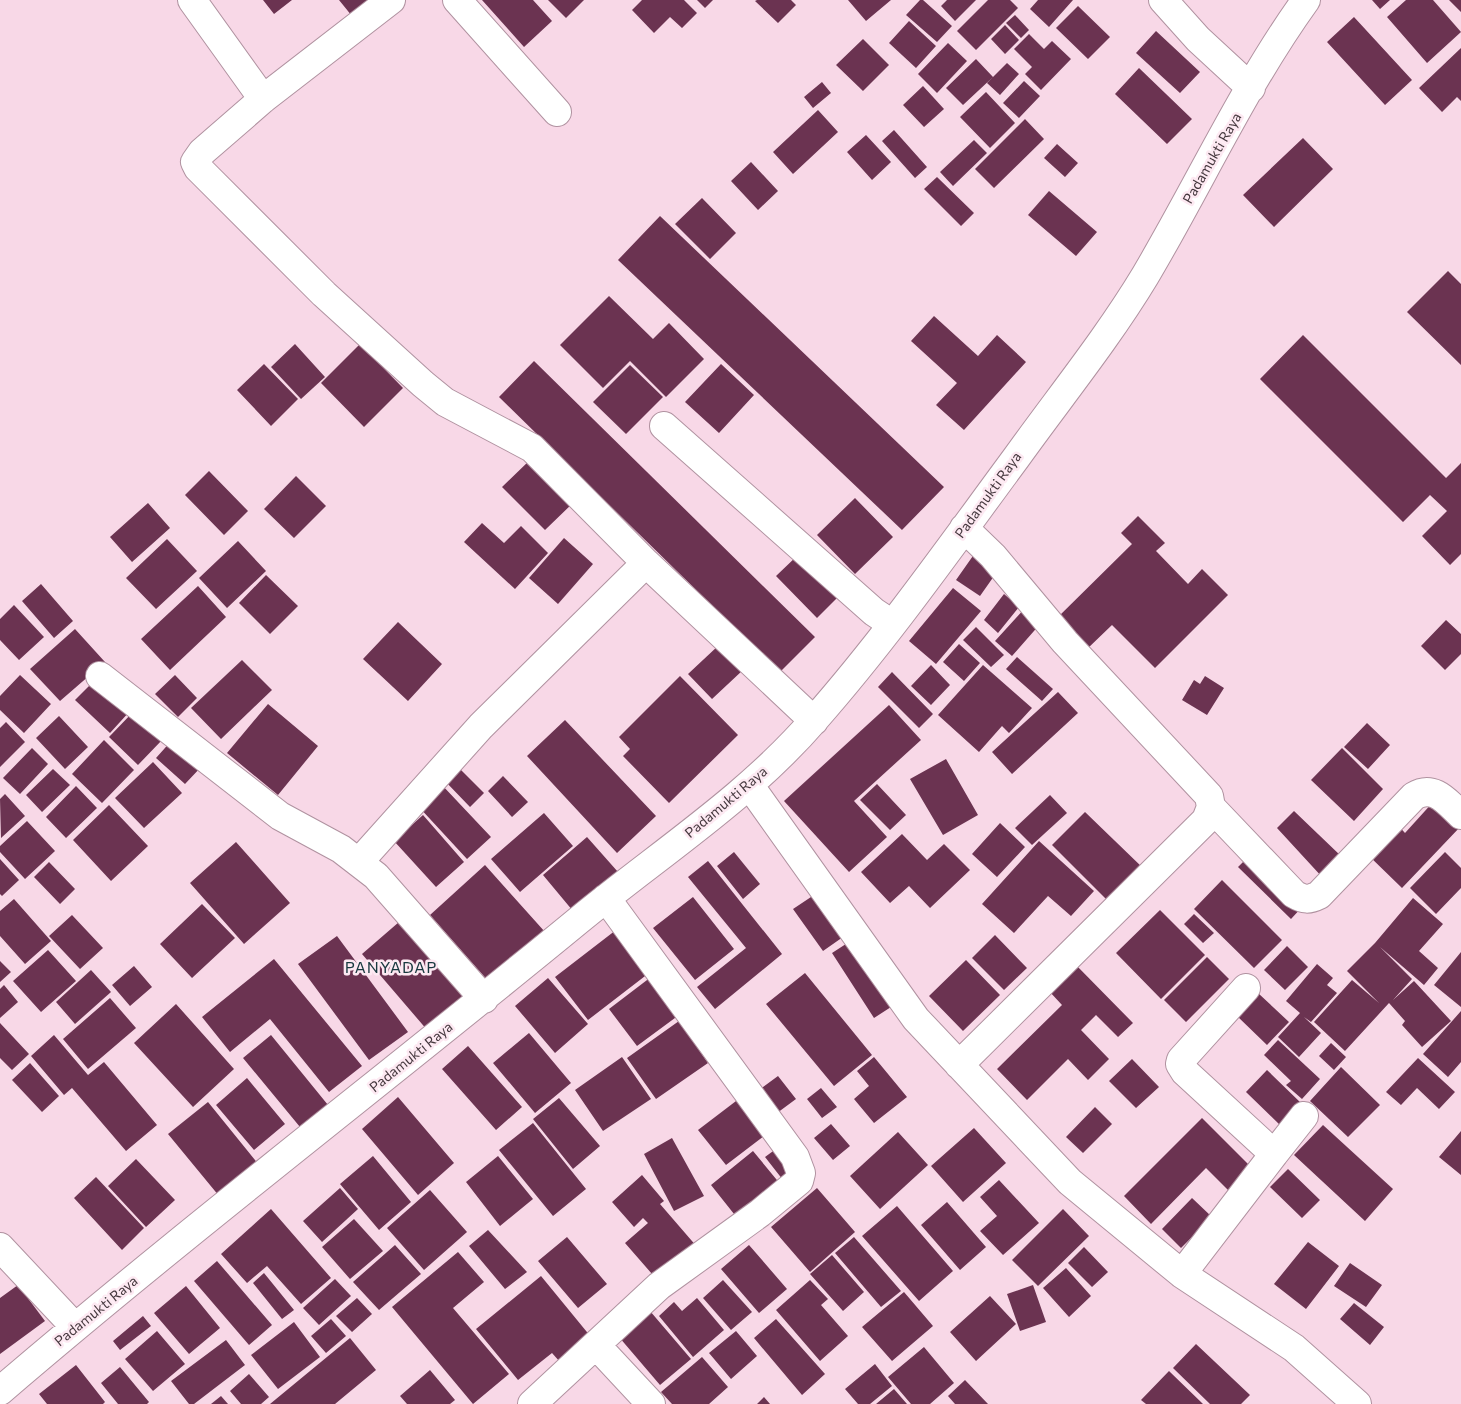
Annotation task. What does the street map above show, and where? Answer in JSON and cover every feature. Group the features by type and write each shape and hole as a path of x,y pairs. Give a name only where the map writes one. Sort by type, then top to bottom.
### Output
{"street":[{"path":"192,0 263,99"},
{"path":"391,0 263,99 202,152 195,162 198,168 324,294 422,384 445,402 532,448 646,563 807,715"},
{"path":"457,0 556,112"},
{"path":"1163,0 1198,39 1243,81"},
{"name":"Padamukti Raya","path":"0,1391 75,1327 484,999 606,898 750,786 883,618 964,528 1086,361 1142,280 1243,81 1306,0"},
{"path":"664,426 883,618"},
{"path":"964,528 993,556 1065,642 1209,796 1212,807 1294,894 1303,899 1311,899 1319,895 1414,796 1421,792 1436,794 1461,815"},
{"path":"359,862 481,726 646,563"},
{"path":"100,676 280,816 341,849 376,876 484,999"},
{"path":"750,786 916,1019 1070,1182 1182,1274 1294,1348 1356,1404"},
{"path":"960,1065 1206,820 1212,807"},
{"path":"532,1404 659,1286 799,1181 800,1173 795,1157 606,898"},
{"path":"1246,988 1181,1060 1180,1064 1185,1072 1274,1154"},
{"path":"1182,1274 1304,1116"},
{"path":"0,1247 75,1327"},
{"path":"596,1345 651,1404"}],"building":[{"path":"263,0 292,0 274,14"},
{"path":"339,0 382,0 356,21"},
{"path":"482,0 533,0 552,21 524,47"},
{"path":"548,0 584,0 566,18"},
{"path":"642,0 684,0 697,13 682,28 670,17 654,33 632,10"},
{"path":"697,0 713,0 705,8"},
{"path":"791,0 796,5 778,23 755,1"},
{"path":"848,0 891,0 866,21"},
{"path":"920,0 923,0 952,26 937,42 906,15"},
{"path":"947,0 976,0 955,21 941,6"},
{"path":"988,0 1010,0 1018,8 976,50 957,31"},
{"path":"1038,0 1073,0 1049,27 1030,9"},
{"path":"1372,0 1390,0 1380,9"},
{"path":"1406,0 1433,0 1461,32 1427,63 1387,17"},
{"path":"1449,0 1461,0 1461,12"},
{"path":"1078,6 1110,37 1088,59 1056,28"},
{"path":"1015,15 1029,30 1021,38 1006,23"},
{"path":"1354,17 1412,80 1385,105 1327,42"},
{"path":"909,21 936,46 916,68 889,43"},
{"path":"1005,25 1019,40 1005,54 991,39"},
{"path":"1156,31 1200,72 1180,93 1136,53"},
{"path":"1029,34 1044,49 1052,41 1071,59 1041,90 1025,74 1032,67 1014,49"},
{"path":"863,39 889,65 863,91 836,65"},
{"path":"948,43 967,61 937,93 918,74"},
{"path":"1461,48 1461,101 1457,97 1442,112 1419,88"},
{"path":"976,59 993,77 963,105 946,88"},
{"path":"1007,63 1019,74 1000,95 987,83"},
{"path":"1139,68 1192,119 1167,144 1115,94"},
{"path":"1024,81 1040,96 1019,118 1003,103"},
{"path":"822,82 831,93 813,108 804,97"},
{"path":"923,86 944,109 924,127 903,105"},
{"path":"986,92 1015,123 990,148 960,117"},
{"path":"818,110 838,132 793,174 773,152"},
{"path":"1025,119 1044,139 994,188 975,169"},
{"path":"894,130 927,167 915,178 882,141"},
{"path":"866,135 891,162 872,180 847,152"},
{"path":"1303,138 1333,169 1274,227 1243,195"},
{"path":"974,140 987,153 953,186 940,172"},
{"path":"1057,144 1078,163 1065,177 1044,158"},
{"path":"751,162 778,191 758,210 731,181"},
{"path":"937,177 974,213 961,226 924,189"},
{"path":"1049,191 1097,232 1076,256 1028,215"},
{"path":"702,198 736,233 710,259 675,224"},
{"path":"660,216 944,487 902,530 618,260"},
{"path":"1448,271 1461,284 1461,365 1407,312"},
{"path":"609,296 653,339 669,323 704,359 666,397 630,361 603,388 560,345"},
{"path":"934,316 978,356 997,335 1026,362 964,430 936,405 957,383 911,341"},
{"path":"1303,335 1446,478 1461,463 1461,554 1450,565 1422,536 1447,511 1430,495 1403,522 1260,379"},
{"path":"295,344 325,377 301,399 271,367"},
{"path":"360,344 403,388 364,427 321,383"},
{"path":"534,361 815,637 780,672 499,397"},
{"path":"264,364 298,399 271,426 237,390"},
{"path":"721,364 754,395 719,433 685,402"},
{"path":"630,365 663,397 626,434 593,402"},
{"path":"531,459 574,502 545,530 502,487"},
{"path":"209,471 248,511 224,535 185,495"},
{"path":"296,476 326,506 294,538 264,509"},
{"path":"855,498 893,537 855,574 817,535"},
{"path":"148,503 170,528 132,562 110,537"},
{"path":"1138,516 1165,543 1156,551 1188,584 1202,569 1228,595 1155,668 1112,625 1086,650 1055,620 1132,544 1121,533"},
{"path":"482,523 504,543 521,526 548,553 515,589 464,542"},
{"path":"564,538 593,564 558,604 529,578"},
{"path":"167,539 197,571 156,609 126,578"},
{"path":"238,541 266,571 227,608 199,578"},
{"path":"975,553 999,569 980,596 956,580"},
{"path":"798,555 839,596 817,618 776,576"},
{"path":"266,575 298,606 270,634 239,603"},
{"path":"41,584 73,621 54,638 22,601"},
{"path":"198,586 226,617 170,670 141,639"},
{"path":"953,588 981,611 936,664 909,641"},
{"path":"1004,594 1019,607 998,633 984,620"},
{"path":"14,605 44,637 19,660 0,640 0,619"},
{"path":"1025,608 1041,623 1012,656 995,641"},
{"path":"1446,620 1461,634 1461,654 1445,670 1421,646"},
{"path":"398,622 442,664 408,701 363,659"},
{"path":"976,627 1004,655 991,667 963,640"},
{"path":"75,629 105,662 60,701 30,669"},
{"path":"959,644 980,663 964,681 943,662"},
{"path":"719,645 743,670 712,699 688,674"},
{"path":"1017,657 1053,689 1042,701 1006,669"},
{"path":"242,660 272,690 221,739 191,708"},
{"path":"931,665 950,685 931,705 911,686"},
{"path":"983,665 1032,708 1009,733 1002,726 979,752 938,715"},
{"path":"892,672 933,714 919,728 878,687"},
{"path":"20,675 51,704 24,733 0,710 0,696"},
{"path":"175,675 197,698 178,717 155,694"},
{"path":"680,676 738,735 669,803 623,756 630,749 619,737"},
{"path":"1205,676 1224,688 1207,715 1182,700 1194,680 1200,684"},
{"path":"96,679 130,711 110,733 75,700"},
{"path":"1058,692 1078,713 1012,774 992,752"},
{"path":"268,704 318,746 278,795 227,753"},
{"path":"889,705 921,740 854,801 887,837 849,872 784,801"},
{"path":"134,711 163,739 138,765 109,737"},
{"path":"59,716 88,747 65,769 36,738"},
{"path":"565,720 656,816 617,853 527,756"},
{"path":"6,722 25,742 0,767 0,728"},
{"path":"1367,723 1390,745 1368,769 1344,747"},
{"path":"173,739 202,766 185,784 156,758"},
{"path":"104,740 134,770 102,803 72,774"},
{"path":"32,748 48,764 20,794 3,778"},
{"path":"1342,748 1383,789 1354,821 1311,780"},
{"path":"946,759 978,815 943,835 910,779"},
{"path":"153,762 182,793 144,828 115,798"},
{"path":"458,767 484,793 470,807 444,780"},
{"path":"53,769 70,785 42,812 26,795"},
{"path":"503,776 528,802 512,817 488,791"},
{"path":"441,784 491,837 467,859 418,806"},
{"path":"877,784 906,815 890,830 860,800"},
{"path":"76,786 97,808 66,838 46,817"},
{"path":"5,794 25,816 1,838 0,799"},
{"path":"1050,795 1067,813 1032,845 1015,828"},
{"path":"1434,801 1461,826 1402,888 1366,853 1395,822 1405,833"},
{"path":"109,805 148,846 111,881 73,840"},
{"path":"1294,811 1342,857 1323,878 1277,828"},
{"path":"1085,812 1144,869 1110,903 1052,845"},
{"path":"544,813 573,846 520,892 491,859"},
{"path":"423,815 464,862 436,887 394,841"},
{"path":"27,821 55,851 25,879 0,852 0,846"},
{"path":"1000,823 1025,847 997,877 972,854"},
{"path":"902,834 927,860 944,844 970,870 930,908 909,886 890,903 861,872"},
{"path":"587,837 618,872 573,911 543,875"},
{"path":"1039,841 1094,891 1071,916 1048,896 1014,933 982,904"},
{"path":"236,842 290,903 244,944 190,883"},
{"path":"734,852 760,884 743,899 717,866"},
{"path":"1445,852 1461,868 1461,888 1436,914 1410,888"},
{"path":"1251,854 1303,906 1291,919 1238,867"},
{"path":"0,859 19,880 2,896 0,894"},
{"path":"708,861 782,954 715,1009 697,987 746,948 688,877"},
{"path":"49,862 75,889 60,904 34,877"},
{"path":"485,865 545,932 489,982 430,915"},
{"path":"1222,880 1282,940 1254,968 1194,909"},
{"path":"814,895 843,937 823,951 793,909"},
{"path":"693,897 734,949 695,980 653,928"},
{"path":"1413,898 1443,924 1419,951 1438,968 1424,985 1380,947 1412,979 1393,1000 1414,981 1451,1021 1422,1047 1402,1025 1405,1021 1389,1003 1345,1051 1314,1022 1352,980 1379,1003 1347,971 1375,943"},
{"path":"14,899 51,941 25,964 0,936 0,911"},
{"path":"202,904 235,938 192,978 160,944"},
{"path":"1160,910 1205,955 1161,999 1116,953"},
{"path":"1194,914 1214,933 1203,943 1184,924"},
{"path":"72,915 103,948 80,969 49,936"},
{"path":"399,922 465,999 428,1031 362,954"},
{"path":"616,930 649,973 588,1020 555,977"},
{"path":"995,935 1027,968 1004,990 972,958"},
{"path":"337,936 408,1032 369,1060 298,964"},
{"path":"849,942 891,1007 874,1018 832,953"},
{"path":"1287,946 1308,967 1285,990 1264,970"},
{"path":"48,950 76,981 41,1012 13,981"},
{"path":"1461,952 1461,1007 1434,985"},
{"path":"1207,957 1229,979 1186,1022 1164,1000"},
{"path":"274,959 362,1066 329,1092 270,1019 230,1052 202,1017"},
{"path":"966,960 1000,995 963,1031 929,996"},
{"path":"0,961 11,972 0,982"},
{"path":"1317,964 1333,978 1327,985 1337,993 1311,1022 1304,1017 1321,1033 1299,1057 1278,1037 1300,1013 1286,1001"},
{"path":"1076,965 1133,1023 1118,1037 1096,1015 1081,1030 1109,1059 1088,1080 1068,1059 1027,1100 997,1069 1062,1005 1049,991"},
{"path":"134,966 152,987 130,1006 112,985"},
{"path":"91,970 111,992 75,1024 56,1002"},
{"path":"805,973 872,1055 834,1086 766,1004"},
{"path":"651,977 679,1015 637,1046 609,1009"},
{"path":"548,978 588,1024 555,1053 515,1006"},
{"path":"4,985 18,1002 0,1018 0,989"},
{"path":"1258,993 1289,1022 1267,1045 1237,1016"},
{"path":"110,998 136,1028 88,1069 63,1039"},
{"path":"176,1004 234,1069 193,1107 134,1043"},
{"path":"1461,1011 1461,1062 1448,1077 1423,1054"},
{"path":"679,1021 708,1063 656,1099 627,1058"},
{"path":"0,1023 29,1054 12,1070 0,1058"},
{"path":"529,1033 571,1083 535,1113 493,1063"},
{"path":"54,1035 88,1075 104,1062 157,1125 126,1151 72,1088 64,1095 31,1056"},
{"path":"271,1035 328,1105 300,1127 243,1058"},
{"path":"1278,1040 1320,1079 1302,1099 1286,1085 1291,1081 1264,1055"},
{"path":"1331,1043 1346,1057 1334,1070 1319,1056"},
{"path":"468,1046 522,1107 496,1130 442,1069"},
{"path":"622,1057 651,1099 603,1131 575,1090"},
{"path":"874,1057 907,1097 874,1123 854,1099 869,1086 857,1071"},
{"path":"1418,1058 1455,1092 1439,1109 1417,1088 1401,1105 1386,1092"},
{"path":"1132,1059 1159,1087 1136,1108 1109,1081"},
{"path":"30,1063 59,1096 42,1112 12,1080"},
{"path":"1341,1067 1380,1105 1348,1137 1310,1101"},
{"path":"1267,1070 1302,1104 1281,1126 1246,1092"},
{"path":"778,1076 796,1099 773,1116 755,1093"},
{"path":"247,1078 285,1124 254,1150 216,1105"},
{"path":"821,1088 837,1107 822,1118 807,1099"},
{"path":"398,1097 454,1163 418,1195 362,1129"},
{"path":"559,1098 600,1146 573,1169 533,1119"},
{"path":"740,1098 768,1133 726,1165 698,1130"},
{"path":"208,1102 263,1170 224,1202 168,1134"},
{"path":"1095,1107 1112,1124 1083,1153 1066,1137"},
{"path":"1202,1118 1252,1168 1228,1190 1206,1168 1151,1224 1124,1196"},
{"path":"533,1123 586,1189 553,1216 499,1150"},
{"path":"831,1124 850,1146 833,1160 814,1138"},
{"path":"1323,1125 1393,1189 1365,1221 1294,1155"},
{"path":"974,1128 1006,1163 963,1202 931,1166"},
{"path":"1461,1131 1461,1175 1439,1157"},
{"path":"898,1132 928,1165 880,1209 850,1176"},
{"path":"672,1138 704,1196 674,1211 644,1154"},
{"path":"780,1146 798,1169 783,1180 765,1157"},
{"path":"753,1151 781,1185 738,1219 711,1185"},
{"path":"373,1156 411,1202 379,1230 340,1184"},
{"path":"498,1156 533,1199 500,1226 466,1182"},
{"path":"136,1159 175,1200 146,1227 108,1186"},
{"path":"1288,1169 1320,1200 1302,1218 1270,1187"},
{"path":"642,1175 664,1201 660,1204 698,1248 659,1282 625,1243 648,1223 643,1218 634,1227 612,1202"},
{"path":"96,1177 144,1228 122,1250 74,1198"},
{"path":"999,1180 1039,1223 1003,1255 980,1231 997,1216 980,1197"},
{"path":"340,1188 358,1209 322,1242 303,1221"},
{"path":"817,1188 855,1232 810,1272 771,1227"},
{"path":"430,1190 467,1232 424,1270 387,1228"},
{"path":"1192,1198 1212,1217 1181,1248 1162,1229"},
{"path":"947,1202 986,1247 960,1270 921,1225"},
{"path":"897,1206 953,1271 919,1301 862,1236"},
{"path":"271,1209 331,1278 301,1304 267,1266 247,1283 221,1254"},
{"path":"1063,1209 1089,1236 1038,1286 1012,1260"},
{"path":"354,1219 383,1251 350,1279 322,1247"},
{"path":"488,1230 527,1272 505,1289 469,1246"},
{"path":"567,1237 607,1284 578,1308 538,1261"},
{"path":"854,1237 901,1291 881,1307 835,1253"},
{"path":"1308,1242 1339,1266 1306,1309 1274,1284"},
{"path":"395,1245 421,1274 379,1310 353,1282"},
{"path":"749,1245 787,1289 759,1313 721,1269"},
{"path":"1084,1247 1108,1272 1092,1287 1068,1263"},
{"path":"458,1252 484,1282 453,1308 509,1374 473,1404 392,1307"},
{"path":"832,1255 864,1292 843,1311 810,1274"},
{"path":"217,1261 272,1325 249,1345 194,1281"},
{"path":"1350,1263 1382,1285 1366,1307 1334,1286"},
{"path":"1066,1268 1091,1296 1069,1317 1043,1288"},
{"path":"264,1273 294,1310 282,1319 253,1283"},
{"path":"541,1276 591,1337 560,1362 552,1353 518,1380 476,1329"},
{"path":"335,1279 351,1296 319,1325 303,1308"},
{"path":"723,1280 752,1312 731,1330 703,1298"},
{"path":"810,1280 828,1299 821,1305 848,1336 820,1361 776,1310"},
{"path":"18,1285 45,1321 0,1354 0,1298"},
{"path":"1033,1285 1046,1322 1020,1331 1007,1294"},
{"path":"186,1286 220,1328 189,1354 154,1313"},
{"path":"904,1292 933,1326 892,1361 862,1327"},
{"path":"990,1296 1016,1324 976,1361 950,1332"},
{"path":"357,1298 372,1314 352,1332 336,1316"},
{"path":"697,1298 724,1330 693,1357 659,1316 674,1302 682,1311"},
{"path":"1354,1303 1384,1327 1370,1345 1340,1319"},
{"path":"650,1311 691,1359 660,1385 619,1337"},
{"path":"143,1316 151,1326 120,1350 113,1341"},
{"path":"331,1319 346,1336 326,1353 311,1336"},
{"path":"776,1319 825,1374 802,1395 754,1338"},
{"path":"294,1322 320,1357 278,1389 251,1355"},
{"path":"157,1331 185,1364 153,1391 125,1359"},
{"path":"736,1331 757,1356 731,1379 709,1353"},
{"path":"350,1338 376,1370 335,1404 270,1404"},
{"path":"226,1340 245,1365 194,1404 189,1404 171,1381"},
{"path":"1196,1344 1250,1395 1241,1404 1210,1404 1173,1368"},
{"path":"924,1347 954,1383 930,1404 911,1404 888,1377"},
{"path":"702,1357 728,1387 709,1404 672,1404 661,1392"},
{"path":"875,1364 892,1386 870,1404 858,1404 845,1389"},
{"path":"76,1365 105,1402 103,1404 47,1404 39,1394"},
{"path":"120,1367 149,1402 147,1404 118,1404 101,1383"},
{"path":"430,1370 455,1400 450,1404 407,1404 400,1396"},
{"path":"1169,1371 1203,1404 1146,1404 1141,1400"},
{"path":"249,1374 269,1397 261,1404 241,1404 230,1391"},
{"path":"965,1380 988,1404 955,1404 948,1396"},
{"path":"894,1389 907,1404 876,1404"},
{"path":"221,1396 228,1404 211,1404"},
{"path":"764,1397 770,1404 757,1404"}],"district":[{"name":"PANYADAP","path":"391,967"}]}
